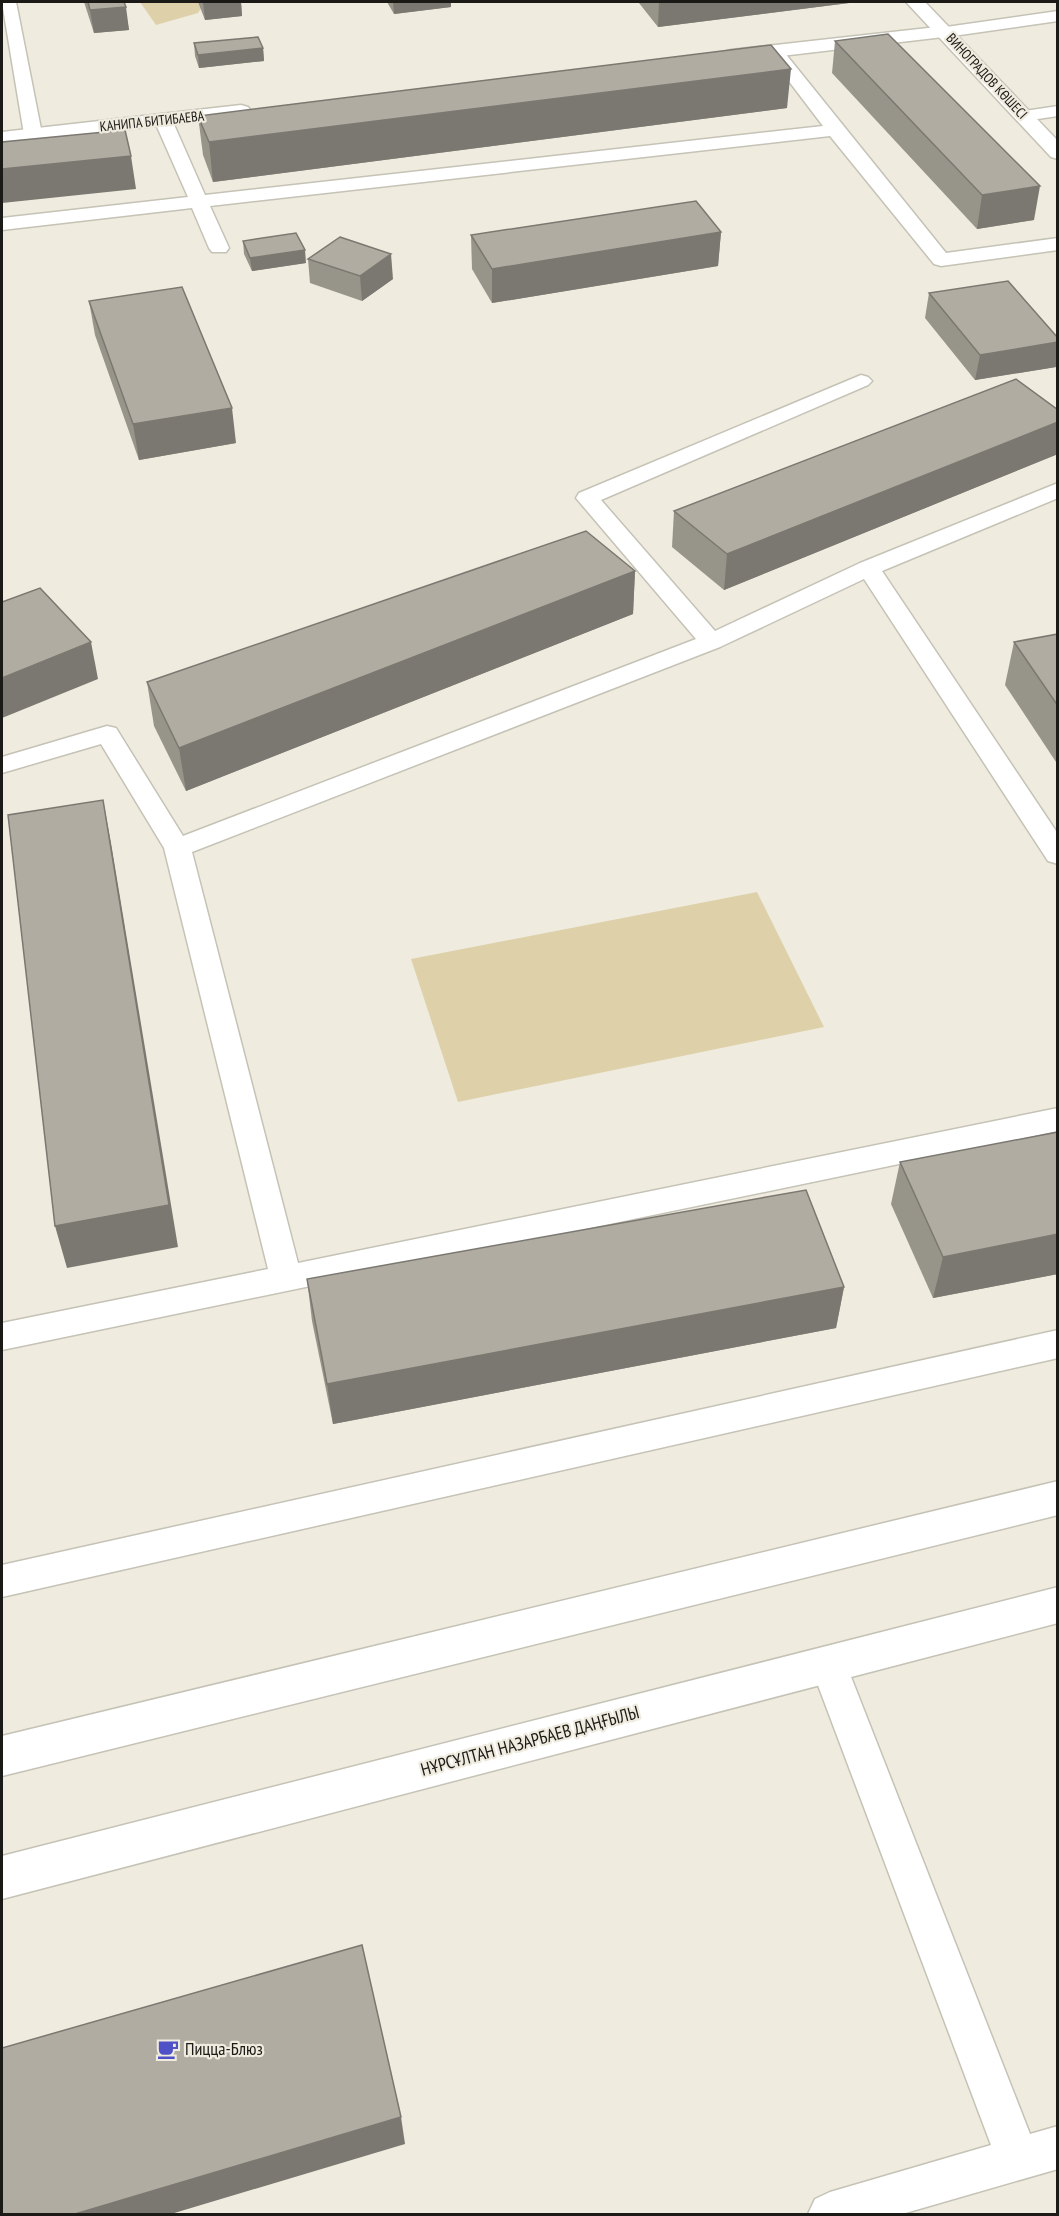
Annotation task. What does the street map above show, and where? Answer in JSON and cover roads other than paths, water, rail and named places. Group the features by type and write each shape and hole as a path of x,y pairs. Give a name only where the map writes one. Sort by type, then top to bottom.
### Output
{"main road":[{"name":"ВИНОГРАДОВ КӨШЕСІ","path":"915,2 946,32 1058,153"},
{"path":"715,58 946,32"},
{"name":"КАНИПА БИТИБАЕВА","path":"2,138 257,109"},
{"path":"2,1755 1058,1498"},
{"name":"НҰРСҰЛТАН НАЗАРБАЕВ ДАҢҒЫЛЫ","path":"2,1878 1058,1605"}],"lane":[{"path":"8,2 33,134"},
{"path":"946,32 1058,16"},
{"path":"774,51 941,260 1058,244"},
{"path":"1024,116 1058,111"},
{"path":"163,120 219,248"},
{"path":"2,224 835,130"},
{"path":"711,642 587,498 861,381"},
{"path":"177,848 711,642 868,568 1058,490"},
{"path":"868,568 1058,855"},
{"path":"2,765 107,734 177,848 285,1279"},
{"path":"2,1337 1058,1119"},
{"path":"2,1581 1058,1344"},
{"path":"828,1664 1018,2159"},
{"path":"830,2214 1058,2147"}],"place":[{"name":"Пицца-Блюз","path":"168,2049"}]}
